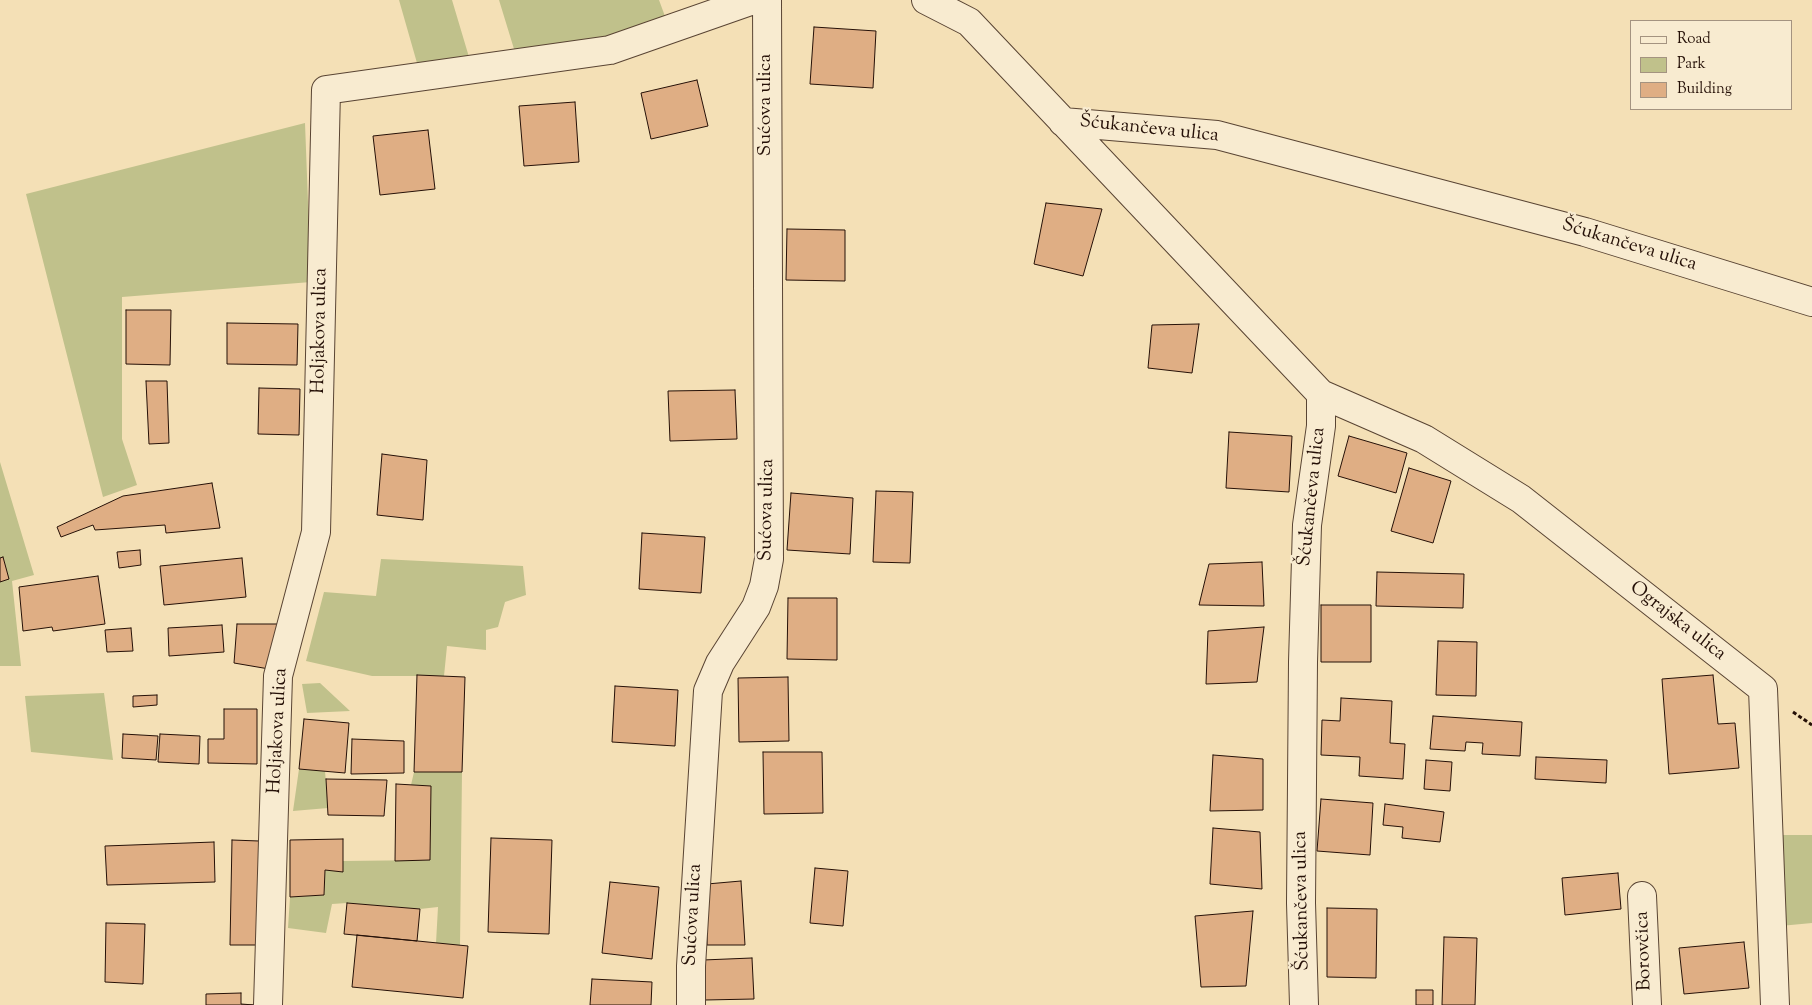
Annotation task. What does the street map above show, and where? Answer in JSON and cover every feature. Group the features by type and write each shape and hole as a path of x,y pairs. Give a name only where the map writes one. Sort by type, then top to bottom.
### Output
{"street":[{"name":"Holjakova ulica","path":"268,1005 278,676 316,532 326,90 610,50 753,0"},
{"name":"Sućova ulica","path":"691,1005 690,966 708,691 720,663 756,607 764,586 769,559 767,0"},
{"path":"926,0 967,11"},
{"name":"Šćukančeva ulica","path":"967,11 1063,122 1321,394 1321,426 1307,525 1301,903 1304,1005"},
{"name":"Šćukančeva ulica","path":"1063,122 1217,135 1585,232 1812,302"},
{"name":"Ograjska ulica","path":"1321,394 1424,439 1521,499 1763,689 1775,1005"},
{"name":"Borovčica","path":"1642,896 1647,1005"}],"green space":[{"path":"399,0 452,0 469,57 417,63"},
{"path":"499,0 659,0 666,19 617,39 514,49"},
{"path":"305,123 311,282 122,297 122,439 137,485 103,497 26,194"},
{"path":"0,462 34,575 12,581 21,666 0,666"},
{"path":"381,559 523,566 526,595 505,602 498,627 486,630 486,650 447,646 444,676 372,676 306,661 324,592 376,596"},
{"path":"320,683 350,711 307,713 302,684"},
{"path":"104,693 113,760 31,752 25,696"},
{"path":"299,769 325,771 328,808 293,811"},
{"path":"414,772 462,772 460,946 436,943 438,907 420,909 347,903 332,904 326,933 288,928 290,897 324,895 325,870 343,871 343,861 430,860 431,786 411,785"},
{"path":"1775,835 1812,835 1812,923 1780,926"}],"building":[{"path":"814,27 876,31 873,88 810,84"},
{"path":"697,80 708,126 651,139 641,93"},
{"path":"575,102 579,162 524,166 519,106"},
{"path":"428,130 435,189 380,195 373,136"},
{"path":"1046,203 1102,209 1083,276 1034,264"},
{"path":"787,229 845,230 845,281 786,280"},
{"path":"126,310 171,310 170,365 126,364"},
{"path":"227,323 298,324 297,365 227,364"},
{"path":"1199,324 1192,373 1148,368 1152,325"},
{"path":"146,381 167,381 169,443 149,444"},
{"path":"259,388 300,389 299,435 258,434"},
{"path":"735,390 737,439 670,441 668,391"},
{"path":"1229,432 1292,436 1289,492 1226,488"},
{"path":"1349,436 1407,453 1396,493 1338,476"},
{"path":"382,454 427,460 423,520 377,515"},
{"path":"1409,468 1451,481 1433,543 1391,531"},
{"path":"212,483 220,528 166,533 165,525 95,530 93,525 61,537 57,527 123,496"},
{"path":"876,491 913,492 910,563 873,562"},
{"path":"791,493 853,498 850,554 787,550"},
{"path":"642,533 705,537 701,593 639,589"},
{"path":"140,550 141,565 119,568 117,552"},
{"path":"3,557 9,579 0,582 0,558"},
{"path":"242,558 246,597 164,605 160,566"},
{"path":"1262,562 1264,606 1199,605 1209,564"},
{"path":"1377,572 1464,574 1463,608 1376,606"},
{"path":"98,576 105,624 53,631 52,627 23,631 19,587"},
{"path":"788,598 837,598 837,660 787,659"},
{"path":"1321,605 1371,605 1371,662 1321,662"},
{"path":"237,624 280,624 275,670 234,663"},
{"path":"222,625 224,652 169,656 168,628"},
{"path":"1264,627 1257,682 1206,684 1208,631"},
{"path":"131,628 133,651 107,652 105,630"},
{"path":"1438,641 1477,642 1476,696 1436,695"},
{"path":"417,675 465,677 462,772 414,772"},
{"path":"1713,675 1718,724 1735,723 1739,768 1669,774 1662,679"},
{"path":"788,677 789,741 739,742 738,678"},
{"path":"615,686 678,690 675,746 612,742"},
{"path":"157,695 157,705 133,707 133,696"},
{"path":"1341,698 1392,701 1390,743 1405,744 1403,779 1359,776 1360,757 1321,755 1322,720 1340,721"},
{"path":"224,709 257,709 257,764 208,763 208,739 224,739"},
{"path":"1433,716 1522,722 1520,756 1482,754 1483,743 1466,742 1465,751 1430,749"},
{"path":"304,719 349,723 345,773 299,769"},
{"path":"123,734 158,736 156,760 122,758"},
{"path":"160,734 200,736 199,764 158,762"},
{"path":"352,739 404,741 404,773 351,774"},
{"path":"763,752 822,752 823,813 764,814"},
{"path":"1213,755 1263,759 1263,810 1210,811"},
{"path":"1536,757 1607,760 1606,783 1535,779"},
{"path":"1426,760 1452,762 1450,791 1424,789"},
{"path":"326,779 387,780 384,816 328,815"},
{"path":"396,784 431,786 430,860 395,861"},
{"path":"1321,799 1373,803 1370,855 1317,851"},
{"path":"1385,804 1444,812 1440,842 1402,838 1403,827 1383,825"},
{"path":"1213,828 1260,832 1262,889 1210,884"},
{"path":"491,838 552,840 549,934 488,932"},
{"path":"343,839 343,872 325,870 324,895 290,897 290,840"},
{"path":"232,840 259,841 257,945 230,945"},
{"path":"214,842 215,882 107,885 105,846"},
{"path":"815,868 848,871 843,926 810,923"},
{"path":"1618,873 1621,909 1565,915 1562,878"},
{"path":"741,881 745,945 707,945 707,884"},
{"path":"610,882 659,887 652,959 602,953"},
{"path":"347,903 420,909 417,941 344,934"},
{"path":"1327,908 1377,909 1376,978 1327,977"},
{"path":"1253,911 1246,986 1201,987 1195,916"},
{"path":"106,923 145,924 143,984 105,982"},
{"path":"357,935 468,946 463,998 352,987"},
{"path":"1444,937 1477,938 1475,1005 1442,1005"},
{"path":"1744,942 1749,988 1684,994 1679,948"},
{"path":"752,958 754,999 705,1000 703,960"},
{"path":"592,979 652,982 651,1005 590,1005"},
{"path":"1416,990 1433,990 1433,1005 1416,1005"},
{"path":"241,993 241,1004 254,1005 206,1005 206,994"}]}
